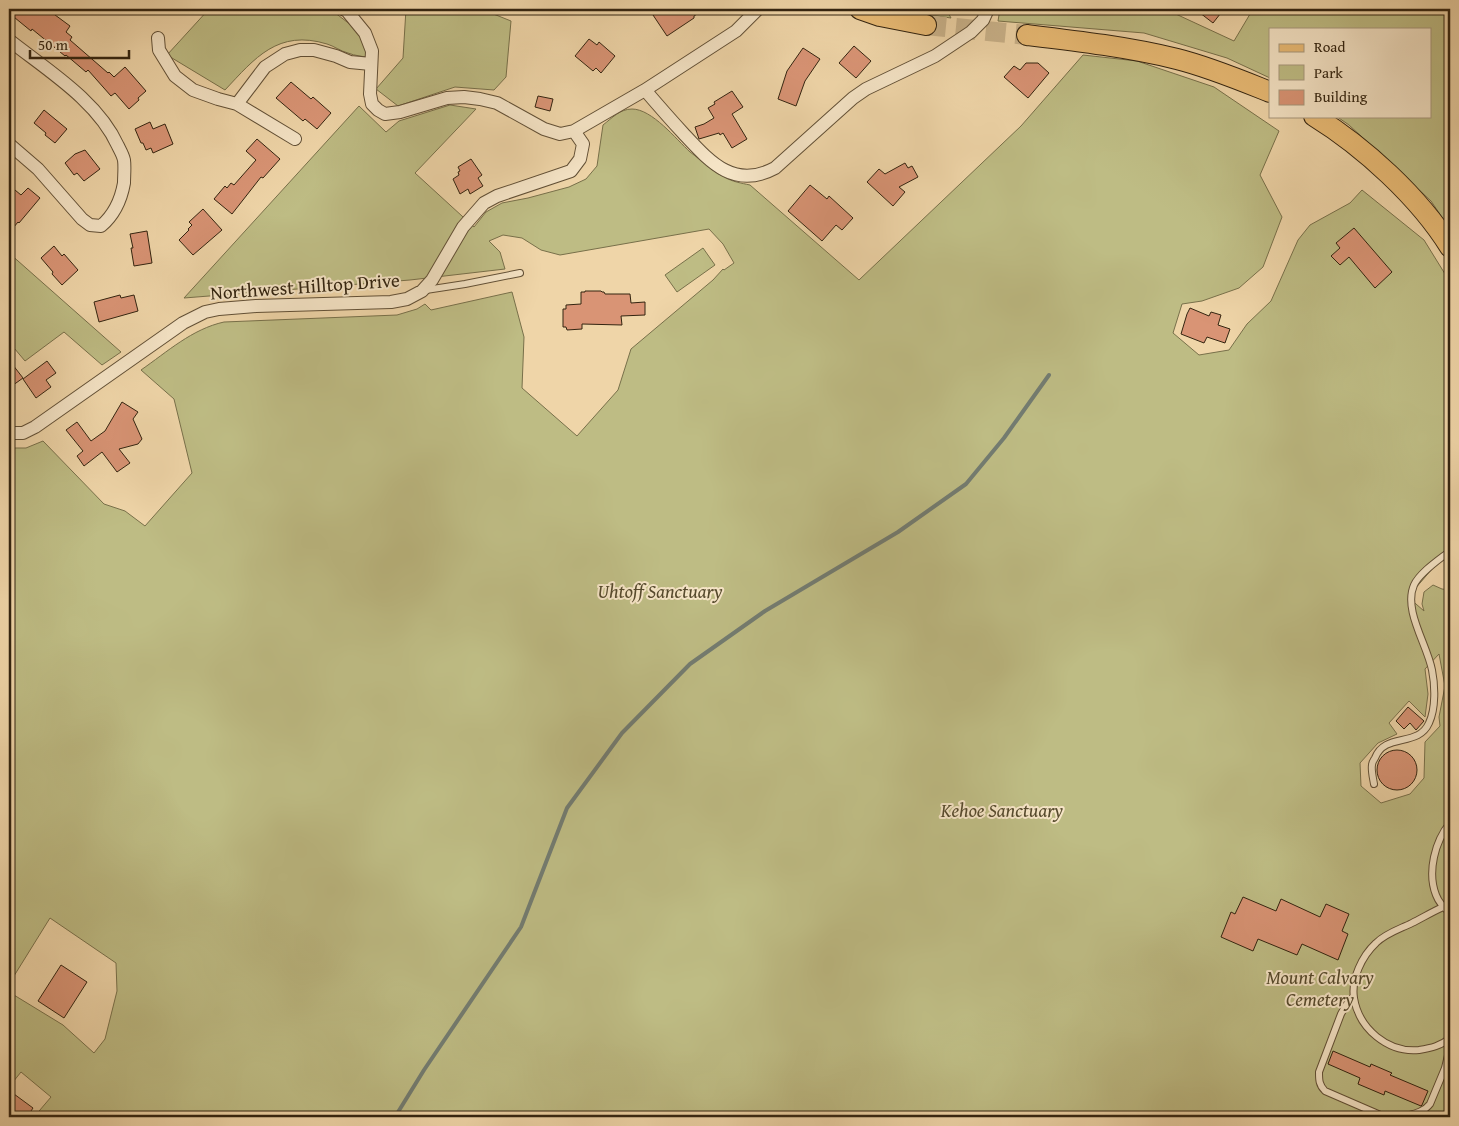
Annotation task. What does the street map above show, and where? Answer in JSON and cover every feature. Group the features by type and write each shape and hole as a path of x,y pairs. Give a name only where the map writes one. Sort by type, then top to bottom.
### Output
{"main road":[{"path":"860,9 880,16 926,25"},
{"path":"1027,35 1157,54 1208,69 1269,92"},
{"path":"1317,118 1342,135 1381,168 1424,212 1450,247"}],"street":[{"path":"343,9 347,11 365,33 372,51 370,94 372,104 378,110 385,114 400,112 447,98 464,97 480,99 497,103 544,129 560,134 574,131 645,90 736,31 758,9"},
{"path":"645,90 701,153 716,166 739,175 751,177 763,175 775,168 866,88 922,63 971,32 983,20 988,9"},
{"path":"158,38 159,50 175,76 192,90 237,104 295,139"},
{"path":"9,40 84,100 105,123 114,138 124,160 124,179 122,193 109,219 101,226 90,225 82,219 38,169 9,144"},
{"path":"237,104 265,67 285,54 300,50 314,50 350,62 371,64"},
{"name":"Northwest Hilltop Drive","path":"9,433 23,433 35,427 183,323 205,312 256,306 391,302 407,299 422,291 432,280 463,227 484,203 497,196 570,171 580,159 584,144 574,131"}],"lane":[{"path":"422,291 520,273"},
{"path":"1374,784 1372,765 1377,753 1387,743 1418,736 1425,731 1430,722 1433,711 1434,692 1432,670 1411,602 1414,585 1422,575 1450,551"},
{"path":"1450,823 1438,843 1433,873 1436,897 1450,913"},
{"path":"1443,907 1377,942 1368,952 1357,973 1353,997 1356,1007 1369,1030 1379,1039 1390,1045 1414,1050 1424,1049 1436,1047 1450,1038"},
{"path":"1353,997 1346,1005 1342,1014 1319,1072 1319,1081 1325,1091 1385,1117"},
{"path":"1402,1117 1421,1112 1430,1104 1445,1068 1450,1047"}],"green space":[{"path":"209,9 225,9 236,13 244,13 255,9 330,9 361,35 370,58 351,54 327,44 310,40 295,40 269,49 247,67 225,90 167,55"},
{"path":"406,9 481,9 511,21 506,77 494,90 455,87 398,106 376,89 403,58"},
{"path":"888,9 946,9 951,18"},
{"path":"1000,9 1165,9 1234,41 1253,9 1450,9 1450,229 1431,201 1349,125 1339,118 1432,118 1432,28 1269,28 1269,78 1227,58 1144,33 998,21"},
{"path":"1083,55 1137,61 1214,87 1279,131 1260,175 1282,217 1263,267 1239,288 1202,301 1182,304 1173,333 1199,355 1229,350 1247,324 1271,301 1298,240 1310,225 1350,203 1362,190 1424,240 1450,282 1450,548 1408,597 1424,611 1422,604 1424,592 1433,585 1450,590 1450,1117 34,1117 51,1097 21,1072 9,1087 9,992 63,1025 94,1053 105,1039 117,991 116,963 50,918 9,984 9,448 26,448 43,441 104,504 125,511 145,526 192,473 174,399 141,370 180,342 212,325 224,322 397,315 417,309 425,304 431,310 512,292 524,337 522,388 577,436 618,390 631,349 713,280 723,269 734,263 723,244 709,229 560,255 541,250 522,238 503,235 489,241 500,252 505,269 410,280 184,298 359,106 386,132 399,121 450,105 476,109 415,173 474,227 486,212 502,203 569,187 586,179 597,166 603,125 616,114 628,109 640,110 655,119 690,152 715,172 731,180 750,185 859,280 1021,126","holes":["1439,654 1445,686 1439,717 1440,726 1425,742 1424,778 1410,794 1381,803 1361,786 1360,763 1378,743 1397,734 1389,723 1409,701 1425,717 1428,694 1425,669"]},
{"path":"703,248 715,265 677,292 665,275"},
{"path":"9,253 121,352 102,365 64,332 25,361 9,342"}],"building":[{"path":"9,9 47,9 70,26 66,32 72,37 70,40 108,73 114,77 125,67 146,91 129,109 115,93 111,96 88,70 86,72 32,29 31,31 9,13"},
{"path":"663,9 705,9 667,36 653,15"},
{"path":"1195,9 1224,9 1213,23"},
{"path":"589,39 597,45 599,42 615,56 601,73 596,68 593,71 575,56"},
{"path":"854,46 871,61 856,78 839,63"},
{"path":"803,48 820,59 805,81 796,106 778,99 787,71"},
{"path":"1026,63 1038,63 1049,73 1028,98 1004,77 1014,66 1020,70"},
{"path":"291,82 311,99 313,97 331,113 317,129 305,119 303,121 276,98"},
{"path":"732,91 743,107 732,114 747,139 732,148 723,133 699,139 695,127 714,118 708,108"},
{"path":"538,96 553,99 550,111 535,107"},
{"path":"44,110 67,129 55,143 34,123"},
{"path":"150,122 153,129 165,124 173,144 153,153 151,148 146,150 135,129"},
{"path":"257,139 280,159 263,178 261,177 232,214 214,199 225,186 227,188 231,183 234,185 256,160 246,151"},
{"path":"85,150 100,169 84,181 77,173 74,175 65,163 75,154"},
{"path":"471,159 482,175 478,178 483,186 470,194 468,189 460,194 453,179 459,175 458,167"},
{"path":"905,163 908,168 912,166 918,177 899,187 905,192 893,206 867,182 879,169 885,174"},
{"path":"9,185 21,195 28,188 40,198 9,233"},
{"path":"810,185 827,199 829,196 853,218 842,230 836,225 822,241 788,211"},
{"path":"203,209 222,230 193,255 179,240 192,225 189,222"},
{"path":"1354,228 1392,272 1375,288 1349,257 1340,265 1331,256 1340,248 1336,243"},
{"path":"147,231 152,263 134,266 130,234"},
{"path":"54,246 78,270 62,285 41,258"},
{"path":"601,291 605,294 630,294 631,303 645,302 645,315 621,316 622,325 582,324 582,329 567,330 566,327 563,327 563,309 566,309 566,305 581,304 581,292"},
{"path":"120,295 121,298 134,295 138,311 99,322 94,302"},
{"path":"1190,308 1209,316 1211,312 1221,315 1218,325 1230,329 1225,343 1207,337 1204,343 1181,334"},
{"path":"9,360 23,378 9,388"},
{"path":"47,361 56,373 46,380 51,387 36,398 23,379"},
{"path":"122,402 138,412 133,419 142,439 138,444 119,449 130,463 117,472 102,452 84,466 77,456 83,451 66,430 77,422 91,441 105,431"},
{"path":"1408,707 1424,721 1416,730 1410,723 1404,729 1396,721"},
{"path":"1397,750 1411,756 1417,770 1411,784 1397,790 1383,784 1377,770 1383,756"},
{"path":"1243,897 1276,911 1281,899 1320,917 1326,904 1349,914 1342,931 1348,934 1338,960 1302,944 1297,955 1258,939 1253,951 1221,937 1231,912 1235,914"},
{"path":"61,965 87,982 64,1018 38,1001"},
{"path":"1333,1051 1370,1067 1371,1064 1392,1073 1390,1075 1428,1091 1422,1105 1385,1091 1384,1095 1358,1084 1360,1078 1328,1064"},
{"path":"14,1094 33,1108 27,1117 9,1117 9,1102"}],"waterway":[{"path":"395,1117 424,1070 521,927 567,808 622,733 690,664 765,611 898,532 966,484 1004,438 1049,375"}],"tunnel":[{"path":"926,25 1027,35"}],"park label":[{"name":"Uhtoff Sanctuary","path":"660,591"},
{"name":"Kehoe Sanctuary","path":"1002,810"},
{"name":"Mount Calvary Cemetery","path":"1320,988"}]}
